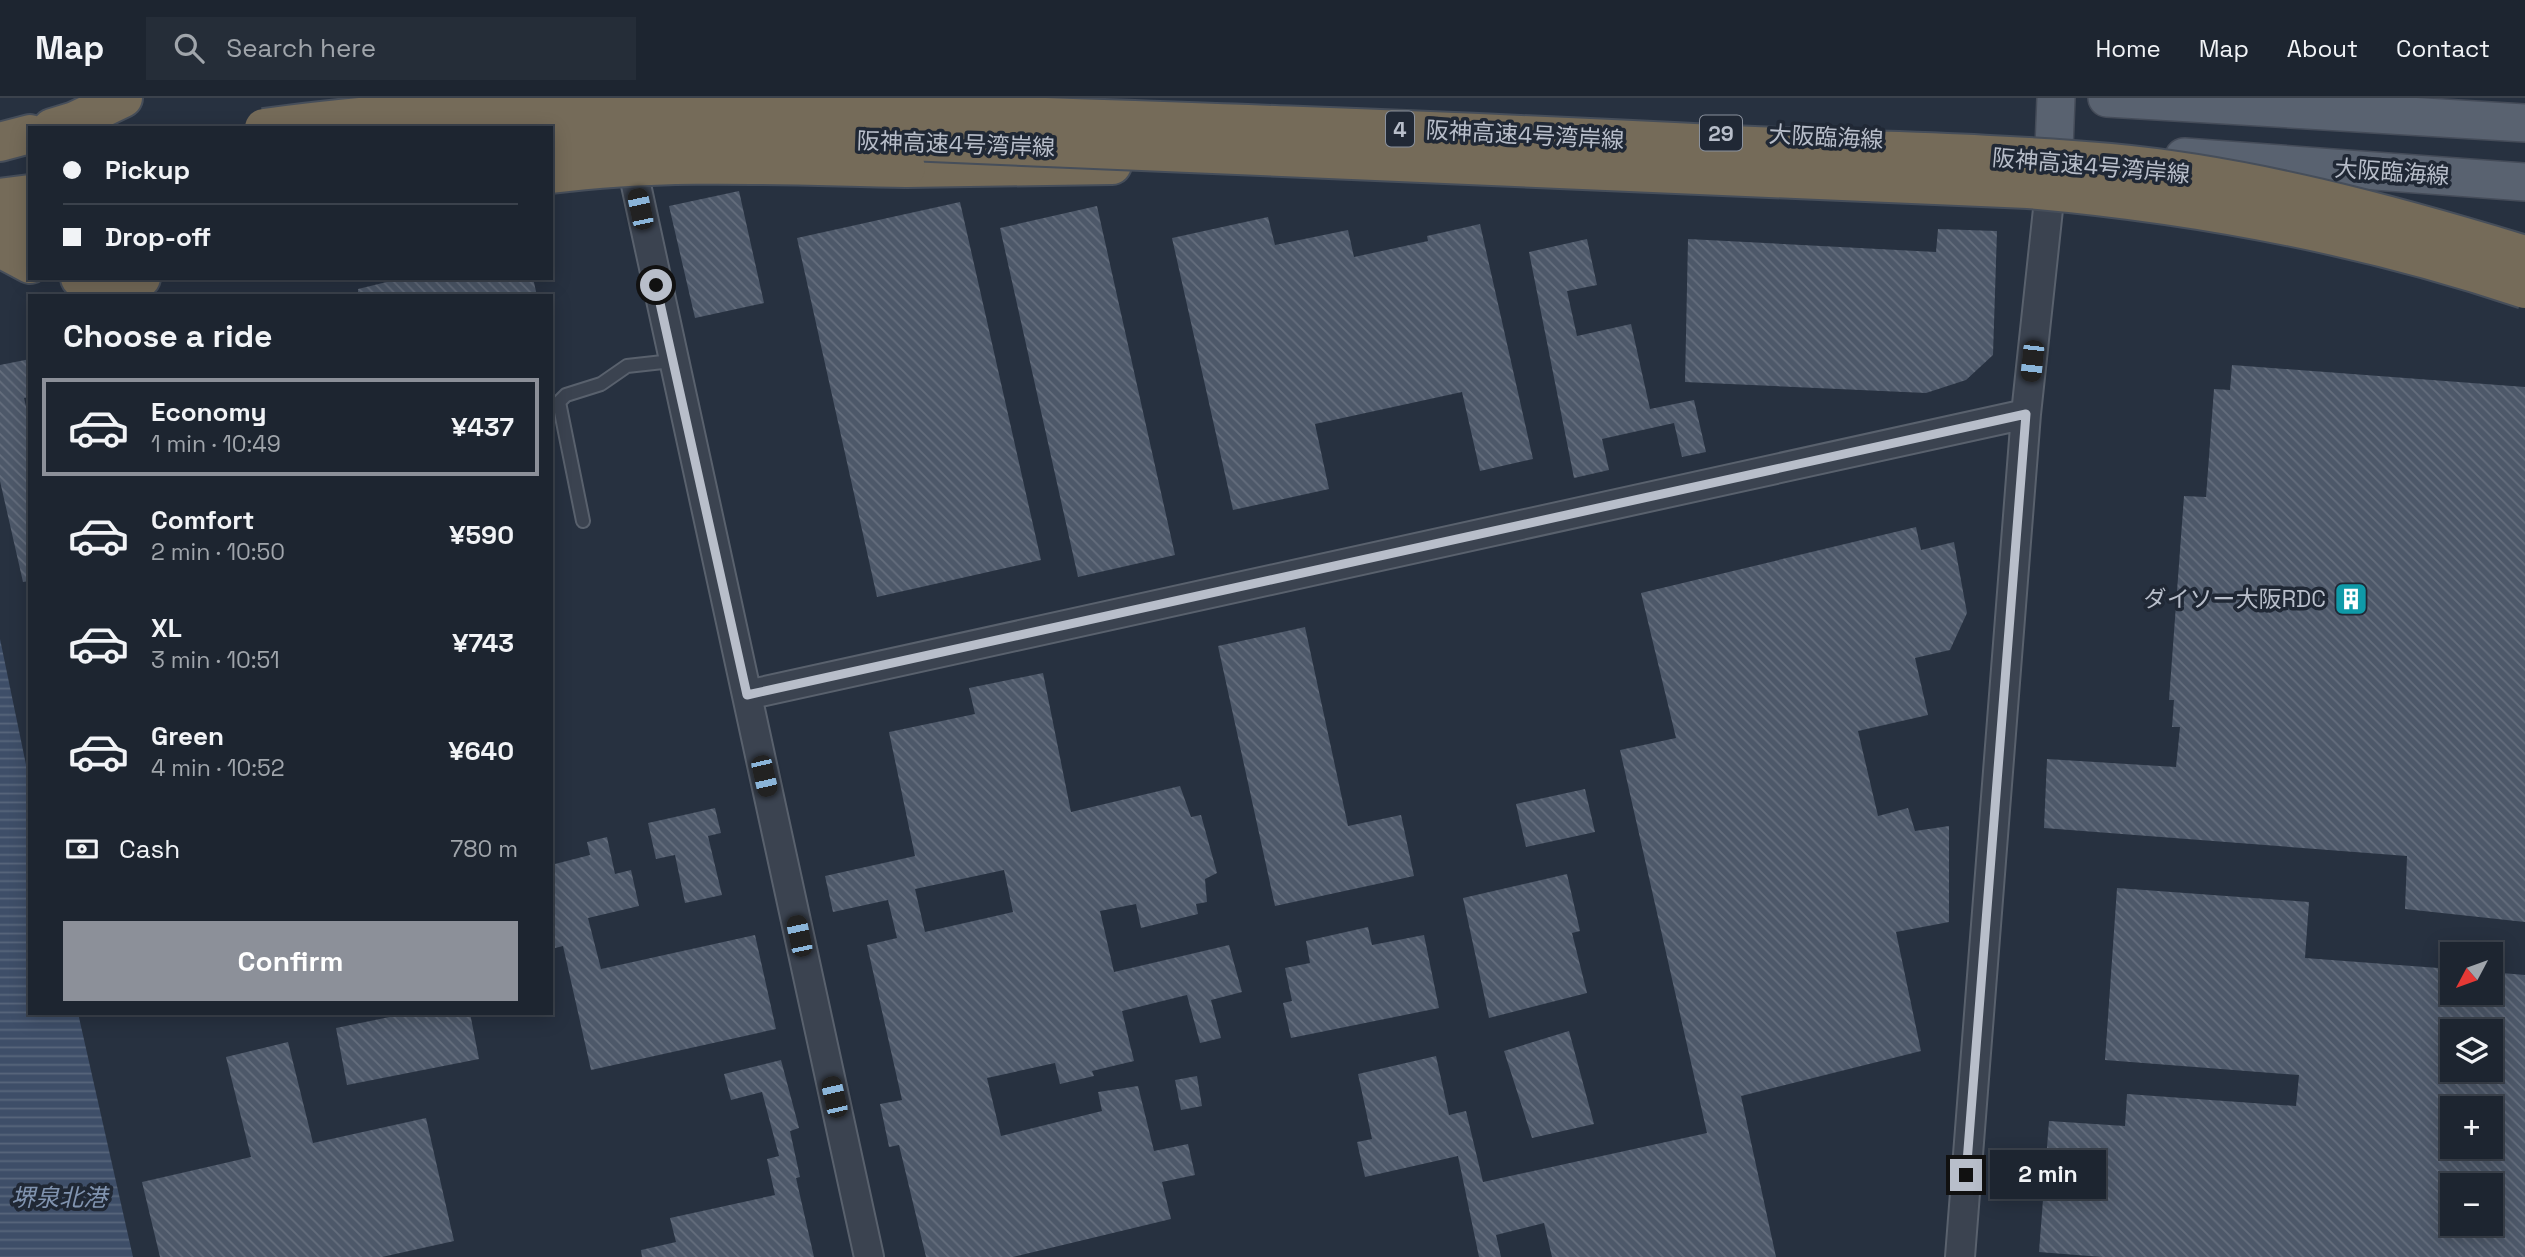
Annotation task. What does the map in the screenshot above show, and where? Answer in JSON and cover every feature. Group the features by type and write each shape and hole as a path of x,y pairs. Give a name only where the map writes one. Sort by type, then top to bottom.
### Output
{"highway":[{"path":"59,126 123,98"},
{"path":"1034,98 1191,113 1520,133"},
{"name":"阪神高速4号湾岸線","path":"281,126 393,113 520,105 655,104 1520,133 2114,163 2291,193 2394,217 2525,255"},
{"path":"0,142 28,135"},
{"name":"阪神高速4号湾岸線","path":"553,137 654,135 908,141 2028,189 2117,197 2288,225 2384,247 2525,289"},
{"path":"553,164 629,158"},
{"path":"553,174 689,164 1013,168 1321,160"},
{"path":"0,165 28,161"},
{"path":"0,198 28,194"},
{"path":"0,228 28,224"},
{"path":"0,248 28,263"},
{"path":"103,280 123,280"}],"main road":[{"name":"大阪臨海線","path":"916,98 2054,148 2525,182"},
{"path":"2054,148 2056,98"},
{"path":"2107,98 2525,123"},
{"path":"629,158 893,158 1048,138 1140,143 1185,142 1275,113"}],"street":[{"path":"620,98 629,158 672,361 870,1257"},
{"path":"1960,1257 2026,414 2054,148"},
{"path":"747,695 2026,414"}],"lane":[{"path":"583,521 559,402 566,395 601,383 627,366 672,361"}],"water":[{"name":"堺泉北港","path":"0,639 28,774 28,1015 78,1015 133,1257 0,1257"}],"building":[{"path":"739,191 764,303 695,318 669,206"},
{"path":"960,202 1041,560 877,597 797,238"},
{"path":"1097,206 1175,555 1078,577 1000,228"},
{"path":"1268,217 1275,245 1348,230 1354,257 1428,241 1427,236 1480,224 1533,459 1480,471 1462,392 1315,424 1329,489 1233,510 1172,238"},
{"path":"1938,229 1997,231 1993,355 1966,380 1926,393 1685,382 1688,239 1936,252"},
{"path":"1587,239 1597,285 1567,291 1577,336 1631,324 1650,409 1694,400 1706,452 1682,457 1674,423 1602,439 1609,470 1574,478 1529,252"},
{"path":"395,280 533,280 537,294 358,294 358,289"},
{"path":"28,359 28,397 24,398 28,415 28,581 23,582 0,481 0,365"},
{"name":"ダイソー大阪RDC","path":"2232,365 2525,387 2525,922 2405,909 2407,856 2044,828 2047,759 2176,767 2180,727 2172,727 2174,700 2169,700 2184,496 2206,497 2214,389 2230,390"},
{"path":"1916,527 1921,550 1954,542 1967,613 1950,650 1915,658 1928,715 1858,731 1878,816 1908,808 1915,831 1949,826 1949,922 1896,932 1921,1051 1741,1096 1776,1257 1552,1257 1544,1223 1496,1235 1501,1257 1479,1257 1458,1156 1365,1177 1357,1142 1372,1139 1358,1074 1436,1056 1449,1115 1466,1111 1483,1182 1707,1133 1620,750 1676,738 1641,593"},
{"path":"1305,627 1348,826 1401,815 1414,876 1275,906 1218,646"},
{"path":"1043,673 1071,812 1180,786 1191,817 1201,815 1217,873 1205,879 1207,902 1196,904 1198,914 1141,928 1136,904 1100,911 1114,972 1229,945 1242,992 1211,1000 1221,1038 1200,1043 1187,995 1122,1011 1134,1061 1092,1071 1094,1076 1060,1084 1055,1063 987,1078 1001,1136 1102,1111 1098,1092 1138,1086 1154,1151 1188,1144 1195,1175 1162,1182 1171,1219 1013,1257 926,1257 899,1145 889,1147 880,1104 902,1100 867,945 897,938 888,900 833,912 825,876 915,856 889,732 975,714 969,688","holes":["1004,870 1013,912 925,932 915,889"]},
{"path":"1585,789 1595,832 1526,847 1516,804"},
{"path":"715,808 721,833 708,836 722,895 685,903 675,855 656,859 648,823"},
{"path":"607,837 615,874 631,870 639,906 588,918 601,969 755,935 776,1029 591,1070 563,946 553,948 553,864 590,855 587,842"},
{"path":"1567,874 1580,931 1572,933 1587,993 1489,1018 1463,898"},
{"path":"2117,888 2309,902 2305,958 2440,968 2440,1005 2503,1005 2503,973 2525,975 2525,1257 2102,1257 2039,1252 2049,1121 2125,1126 2127,1094 2296,1106 2299,1075 2105,1060"},
{"path":"1368,927 1372,945 1424,935 1439,1008 1291,1038 1283,1003 1292,1001 1285,968 1310,963 1306,941"},
{"path":"399,1015 470,1015 479,1059 347,1085 336,1028"},
{"path":"1569,1031 1594,1124 1532,1138 1504,1051"},
{"path":"288,1042 313,1143 426,1118 454,1241 382,1257 160,1257 142,1182 251,1157 226,1057"},
{"path":"781,1060 799,1128 790,1131 800,1177 796,1178 814,1257 642,1257 641,1250 676,1242 670,1218 775,1195 767,1159 779,1156 762,1092 731,1100 724,1074"},
{"path":"1197,1076 1202,1106 1181,1110 1175,1080"}],"place":[{"name":"ダイソー大阪RDC","path":"2351,599"}],"route":[{"path":"656,285 747,695 2026,414 1966,1175"}]}
